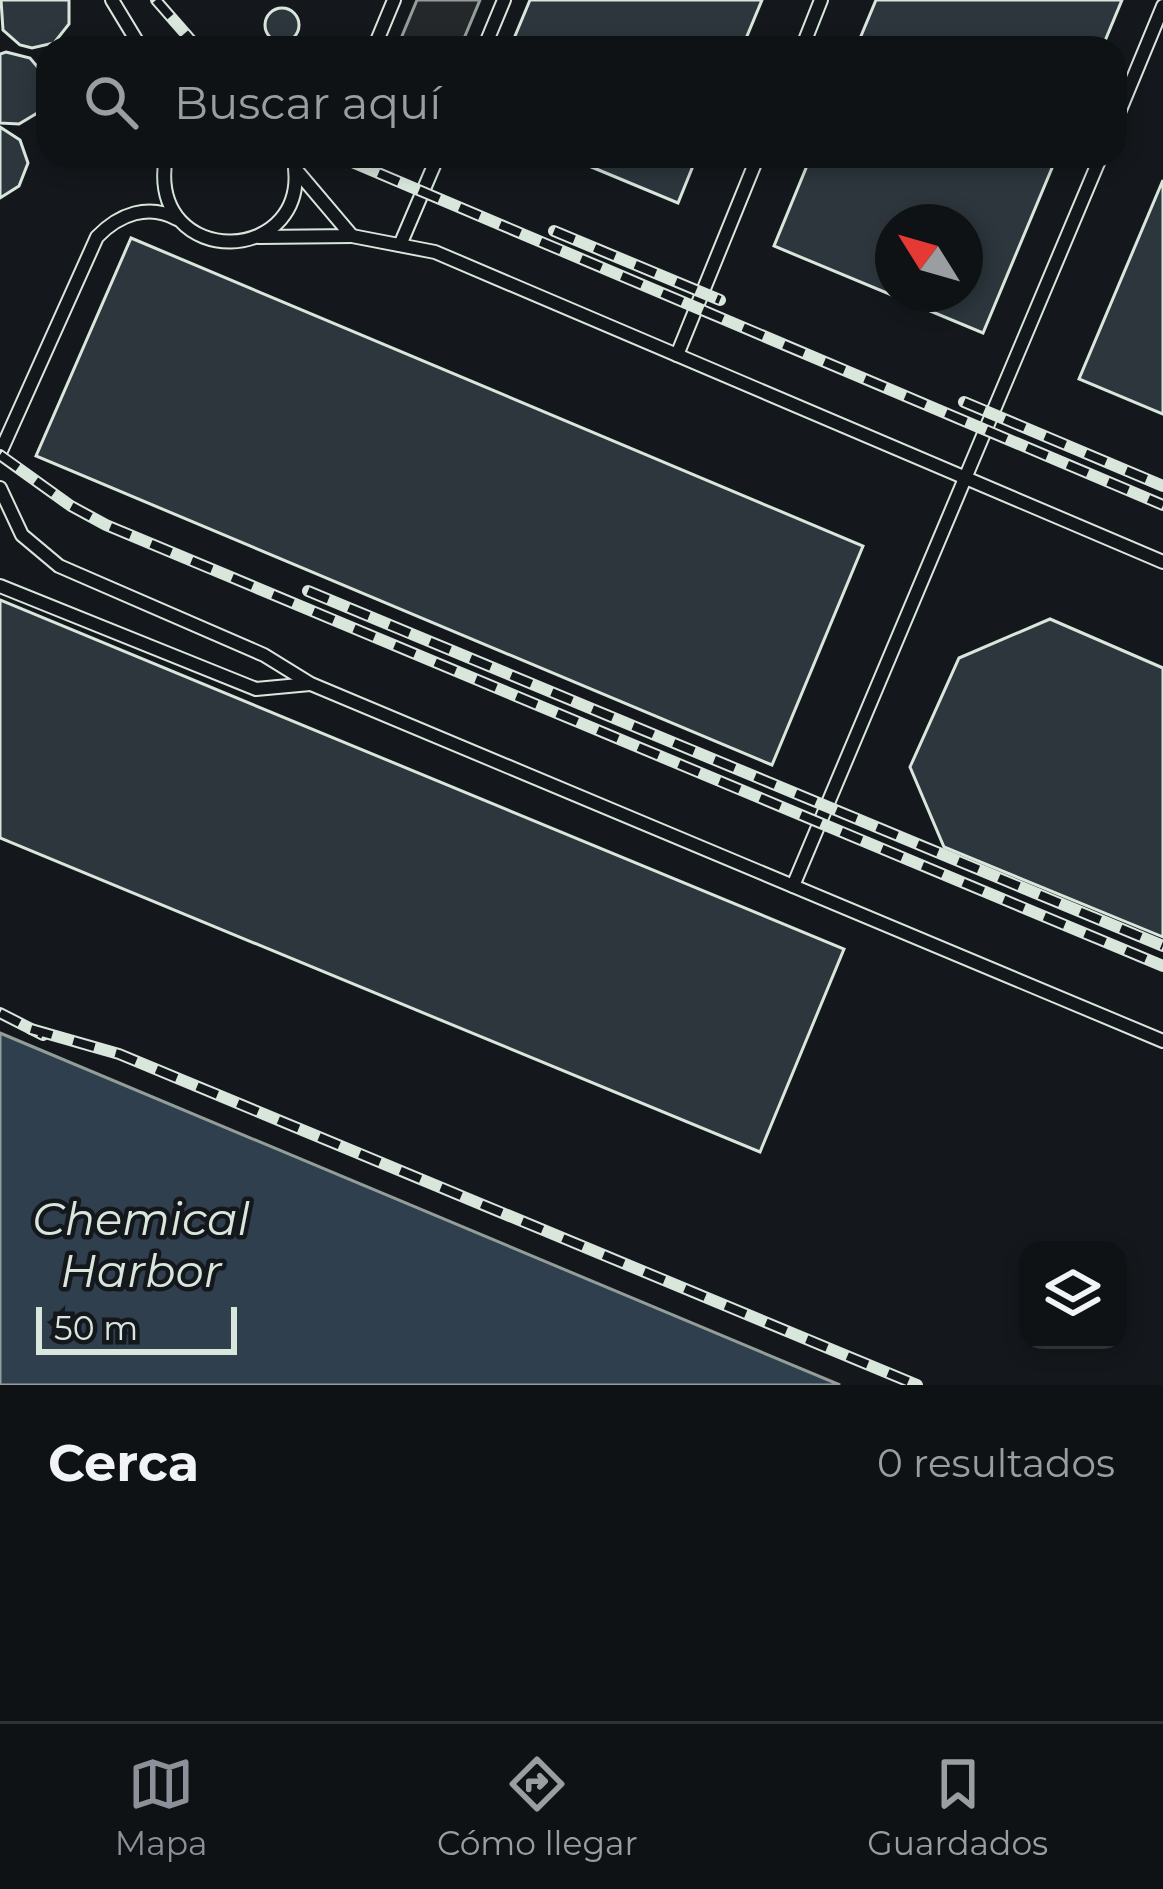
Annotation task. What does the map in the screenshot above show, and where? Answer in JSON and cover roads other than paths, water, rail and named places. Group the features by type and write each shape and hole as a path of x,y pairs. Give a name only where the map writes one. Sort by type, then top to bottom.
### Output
{"lane":[{"path":"112,0 134,36"},
{"path":"379,36 394,0"},
{"path":"489,36 504,0"},
{"path":"807,36 821,0"},
{"path":"1127,93 1163,6"},
{"path":"164,168 162,178 177,219"},
{"path":"258,237 287,211 297,168"},
{"path":"400,245 433,168"},
{"path":"676,355 753,168"},
{"path":"793,886 1096,168"},
{"path":"297,172 352,236"},
{"path":"0,453 97,237 118,220 146,211 166,213 214,242 352,236 435,252 1163,562"},
{"path":"0,488 22,536 59,566 264,655 311,684 1163,1041"},
{"path":"0,586 256,688 311,684"}],"water":[{"name":"Chemical Harbor","path":"0,1033 840,1385 0,1385"}],"railway":[{"path":"156,0 188,36"},
{"path":"366,168 1163,505"},
{"path":"554,231 720,300"},
{"path":"964,402 1163,486"},
{"path":"0,455 106,525 1163,966"},
{"path":"308,591 1163,946"},
{"path":"0,1013 43,1035"},
{"path":"31,1029 119,1054 917,1385"}]}
